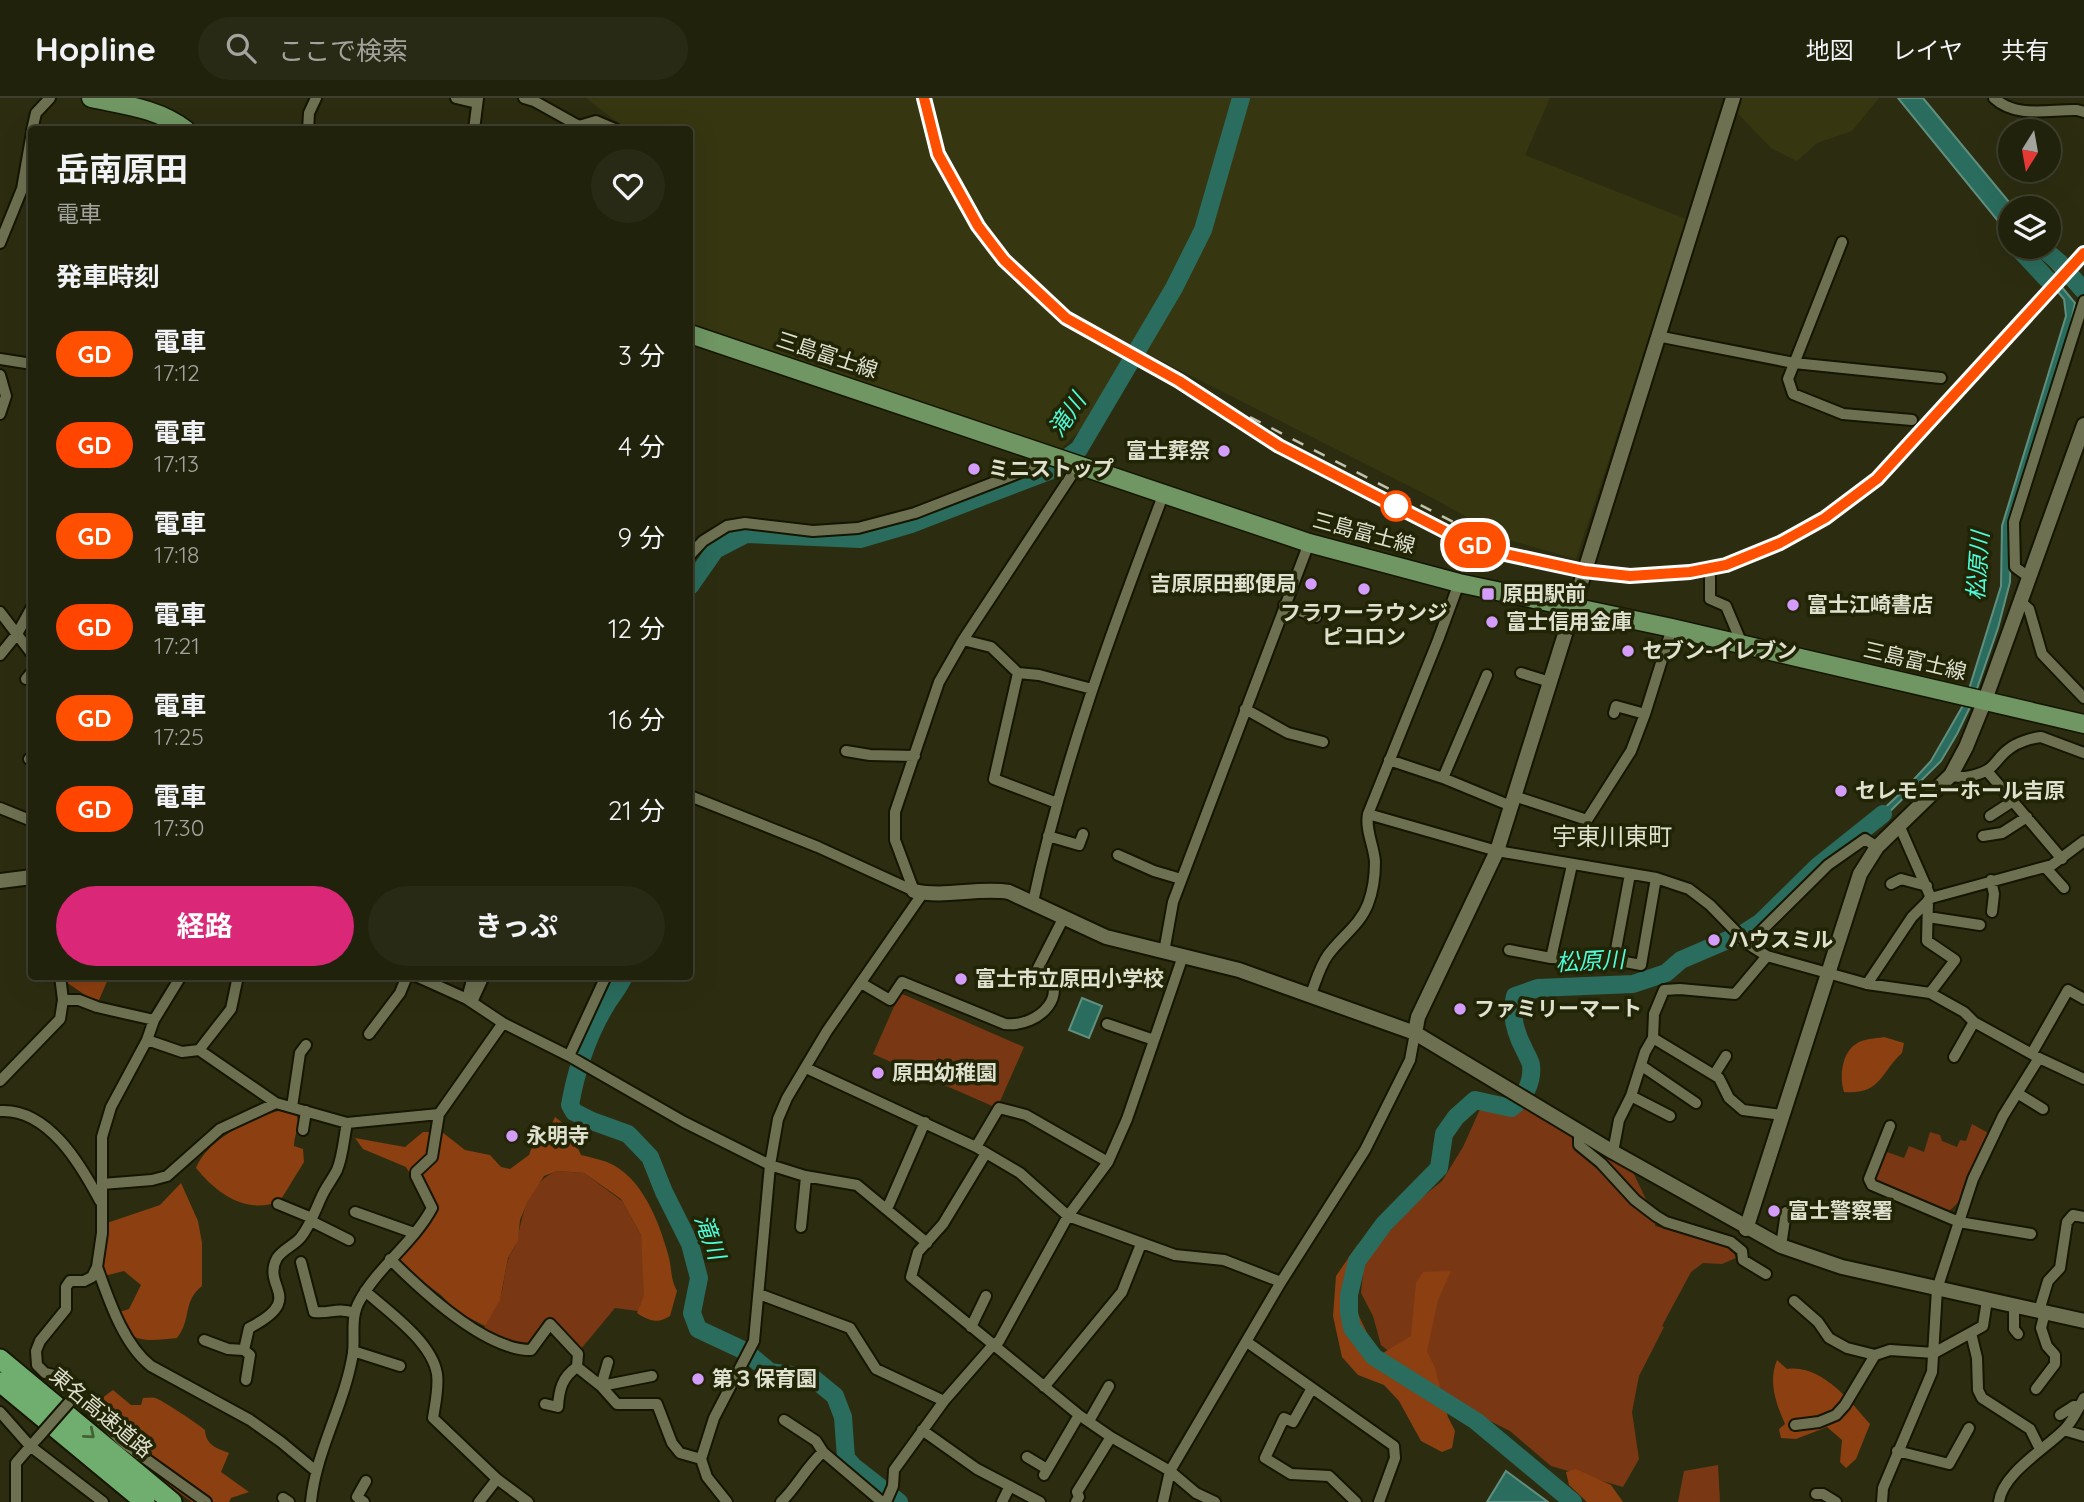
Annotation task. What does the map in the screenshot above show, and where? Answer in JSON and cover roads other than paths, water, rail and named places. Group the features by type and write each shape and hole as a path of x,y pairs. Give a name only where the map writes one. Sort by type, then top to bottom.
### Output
{"highway":[{"name":"東名高速道路","path":"0,1359 172,1502"},
{"name":"東名高速道路","path":"0,1382 145,1502"}],"main road":[{"path":"91,98 130,102 179,126"},
{"name":"三島富士線","path":"693,335 1309,543 1459,583 1672,628 2084,724"}],"street":[{"path":"33,126 36,113 50,98"},
{"path":"308,126 309,113 316,98"},
{"path":"456,98 477,100 474,126"},
{"path":"524,98 534,101 575,126"},
{"path":"1163,1502 1170,1471 1280,1282 1365,1150 1410,1060 1418,1017 1497,851 1732,98"},
{"path":"1994,98 2014,110 2084,112"},
{"path":"583,126 596,121 608,126"},
{"path":"0,241 22,189 28,154"},
{"path":"1842,242 1788,380 1793,394 1843,414 1912,420"},
{"path":"2030,578 2015,567 2014,522 2084,301"},
{"path":"1657,336 1794,363 1941,378"},
{"path":"0,359 28,363"},
{"path":"0,375 6,396 0,414"},
{"path":"1746,1229 1860,874 1878,847 1951,775 1975,698 2021,602 2084,425"},
{"path":"693,552 703,541 727,526 745,523 813,531 858,528 915,513 1039,465 1064,459"},
{"path":"919,892 895,840 895,812 939,682 1064,459"},
{"path":"1033,902 1057,803 1092,689 1164,493"},
{"path":"1164,952 1172,902 1309,543"},
{"path":"1710,578 1710,599 1726,606 1742,644"},
{"path":"1311,994 1328,954 1354,928 1367,906 1374,883 1375,860 1368,814 1459,583"},
{"path":"2021,602 2029,609 2042,654 2084,698"},
{"path":"1284,605 1316,617"},
{"path":"0,612 28,649"},
{"path":"0,655 17,634 28,614"},
{"path":"1389,760 1512,801 1587,820 1631,751 1672,628"},
{"path":"964,640 990,647 1018,673 1040,675 1092,689"},
{"path":"1018,673 994,779 1057,803"},
{"path":"1521,673 1550,682"},
{"path":"1443,778 1487,675"},
{"path":"1614,713 1616,706 1645,714"},
{"path":"1245,709 1288,733 1323,742"},
{"path":"1951,775 1956,778 1987,771 2010,747 2040,737 2084,753"},
{"path":"846,751 870,755 915,756"},
{"path":"1987,771 2062,859"},
{"path":"693,797 818,847 919,892 1009,892 1106,937 1238,970 1415,1033 1613,1152 1746,1229 1781,1246 1842,1267 2084,1321"},
{"path":"1990,817 2013,801"},
{"path":"0,808 28,819"},
{"path":"1368,814 1497,851 1656,878 1689,890 1710,905 1747,943 1767,956 1867,984 1930,993 1964,1012 1974,1022 2035,1056 2084,1079"},
{"path":"1983,836 2002,833 2026,817"},
{"path":"1899,825 1927,886 1930,899 1927,941 1955,960 1930,993"},
{"path":"1048,836 1079,845 1083,834"},
{"path":"1747,943 1828,864 1865,839 1878,847"},
{"path":"1867,984 1912,917 1930,899 2045,867 2062,859 2084,841"},
{"path":"1118,855 1154,872 1181,879"},
{"path":"1551,958 1572,865"},
{"path":"2045,867 2063,888"},
{"path":"1630,874 1614,960 1641,965 1656,878"},
{"path":"0,881 28,878"},
{"path":"1891,884 1901,879 1927,886"},
{"path":"1991,880 1994,894 1992,912"},
{"path":"727,1502 707,1477 701,1459 714,1418 754,1341 770,1165 778,1119 787,1098 827,1031 919,892"},
{"path":"861,983 890,1000 902,982 1004,1024 1032,1021 1043,1014 1051,1000 1054,987 1049,975 1038,968 1064,917"},
{"path":"1928,917 1980,925"},
{"path":"1509,950 1572,959"},
{"path":"785,1420 820,1445 823,1452 884,1502 893,1486 894,1470 944,1401 999,1341 1068,1216 1108,1163 1127,1119 1183,956"},
{"path":"1613,1152 1619,1120 1653,1038 1654,1014 1664,990 1735,994 1767,956"},
{"path":"0,1081 60,1019 63,1000 60,980"},
{"path":"179,980 154,1020 148,1040 111,1107 102,1137 102,1233 97,1267 92,1277 84,1281 70,1281 66,1287 66,1310 44,1335 36,1351 37,1365 45,1373 67,1378 73,1384 74,1397 125,1444 206,1502"},
{"path":"199,1051 231,1009 237,980"},
{"path":"369,1034 400,993 405,980"},
{"path":"425,980 469,1000 503,1023 569,1056 684,1122 770,1165 806,1177 857,1185 927,1243"},
{"path":"469,1000 472,980"},
{"path":"469,1000 482,980"},
{"path":"569,1056 604,980"},
{"path":"1882,1502 1883,1488 1932,1372 1937,1289 1973,1179 2068,990 2084,999"},
{"path":"63,1000 79,1000 97,1007 154,1020"},
{"path":"1954,1057 1974,1022"},
{"path":"322,1502 312,1498 316,1471 353,1351 355,1313 365,1291 426,1219 432,1208 416,1172 432,1157 439,1114 503,1023"},
{"path":"1107,1024 1154,1040"},
{"path":"1653,1038 1720,1078 1730,1098 1743,1110 1782,1115"},
{"path":"148,1040 182,1052 199,1051 276,1103 347,1123 439,1114"},
{"path":"292,1107 300,1053 306,1045"},
{"path":"1714,1075 1727,1056"},
{"path":"1642,1066 1696,1103"},
{"path":"806,1068 981,1150 1020,1173 1068,1216 1175,1255 1224,1260 1280,1282"},
{"path":"2017,1093 2043,1109"},
{"path":"1631,1096 1670,1116"},
{"path":"102,1184 152,1180 167,1176 220,1129 276,1103"},
{"path":"1108,1163 1026,1115 999,1108 943,1224 918,1252 911,1277 1084,1418 1170,1471 1196,1493 1215,1502"},
{"path":"0,1111 32,1118 50,1131 82,1167 102,1204"},
{"path":"303,1130 306,1111"},
{"path":"887,1209 925,1122"},
{"path":"244,1350 249,1328 276,1310 281,1293 274,1273 277,1258 301,1238 312,1220 337,1169 347,1123"},
{"path":"1889,1126 1869,1179 1872,1185 1959,1222 2031,1234"},
{"path":"1579,1131 1579,1145 1601,1163 1635,1200 1666,1222 1731,1242 1742,1251 1743,1260 1766,1274"},
{"path":"801,1227 806,1177"},
{"path":"278,1204 349,1240"},
{"path":"355,1212 414,1233"},
{"path":"1781,1246 1786,1212"},
{"path":"2036,1389 2055,1364 2055,1355 2047,1346 2041,1328 2048,1281 2060,1268 2067,1222 2073,1216 2084,1217"},
{"path":"1044,1387 1122,1292 1141,1244"},
{"path":"390,1259 420,1289 476,1331 506,1345 531,1350 550,1324 578,1354 577,1367"},
{"path":"301,1262 314,1312 326,1313 339,1308 355,1313"},
{"path":"97,1267 140,1358 250,1420 316,1471"},
{"path":"365,1291 409,1330 428,1351 437,1374 433,1418 498,1479 528,1502"},
{"path":"759,1294 850,1328 876,1369 944,1401"},
{"path":"971,1327 986,1296"},
{"path":"1794,1301 1818,1322 1829,1338 1847,1348 1875,1355 1890,1350 1934,1353 1983,1326 1987,1300"},
{"path":"2014,1306 2014,1329 2018,1334"},
{"path":"1971,1333 1977,1358 1978,1390 1982,1398 2030,1429 2040,1449"},
{"path":"204,1340 228,1349 244,1350 250,1355 246,1380"},
{"path":"1247,1342 1394,1446 1395,1458 1380,1502"},
{"path":"353,1351 400,1366"},
{"path":"1795,1425 1819,1422 1836,1415 1875,1355"},
{"path":"601,1386 608,1362"},
{"path":"577,1367 601,1386 617,1404 657,1404 672,1443 680,1453 701,1459"},
{"path":"545,1404 558,1407 559,1390 566,1374 577,1367"},
{"path":"601,1386 652,1376"},
{"path":"1027,1457 1045,1472 1110,1385"},
{"path":"1312,1388 1293,1422 1284,1418 1265,1458 1291,1474 1326,1473 1356,1502"},
{"path":"16,1502 16,1463 74,1397"},
{"path":"1999,1502 2005,1486 2040,1449 2064,1430 2082,1402"},
{"path":"2060,1415 2082,1402"},
{"path":"0,1412 103,1502"},
{"path":"1898,1451 1949,1464 1969,1428"},
{"path":"922,1430 977,1469 1040,1502"},
{"path":"2064,1430 2084,1436"},
{"path":"1076,1502 1079,1497 1077,1492 1111,1437"},
{"path":"780,1502 792,1491 812,1461 823,1452"},
{"path":"479,1502 498,1479"},
{"path":"364,1502 357,1497 366,1481"},
{"path":"1002,1502 1010,1486"},
{"path":"1816,1494 1823,1494 1836,1502"}],"water":[{"path":"1898,98 1923,98 2004,196 1998,196 1998,221"},
{"path":"2029,259 2039,259 2075,303 2070,328 2011,521 2010,582 1998,628 1972,703 1941,761 1869,832 1864,827 1931,761 1965,702 2001,586 2002,526 2066,316 2064,299"},
{"path":"2045,259 2058,259 2076,279 2080,298"},
{"path":"1082,998 1102,1006 1089,1038 1069,1030"},
{"path":"1506,1471 1548,1502 1487,1502"}],"waterway":[{"name":"滝川","path":"693,582 715,550 746,534 860,539 911,524 1049,471 1079,449 1174,288 1203,230 1241,98"},
{"name":"松原川","path":"2028,259 2047,279"},
{"path":"2055,259 2084,291"},
{"name":"松原川","path":"1573,1502 1476,1421 1374,1357 1352,1328 1349,1313 1349,1295 1357,1261 1384,1224 1439,1168 1444,1134 1456,1117 1475,1100 1511,1108 1524,1095 1531,1078 1531,1065 1514,1023 1515,996 1538,988 1633,984 1666,973 1681,960 1744,933 1761,922 1818,866 1883,814"},
{"name":"滝川","path":"622,980 588,1041 570,1105 574,1112 628,1134 650,1157 690,1244 699,1278 692,1313 698,1329 745,1351 770,1372 813,1378 835,1396 843,1417 846,1458 899,1502"}],"railway":[{"path":"924,98 938,154 978,227 1004,260 1066,318 1179,381 1279,446 1459,539 1482,549 1584,571 1631,576 1690,572 1726,565 1780,543 1825,518 1877,479 2084,253"},
{"path":"1250,417 1496,544"}],"train":[{"name":"GD","path":"924,98 938,154 947,175 978,226 1004,260 1066,318 1179,381 1279,446 1460,539 1482,549 1606,575 1651,576 1726,565 1780,543 1825,518 1877,479 2084,253"}],"place":[{"name":"富士葬祭","path":"1224,451"},
{"name":"ミニストップ","path":"974,469"},
{"name":"吉原原田郵便局","path":"1311,584"},
{"name":"フラワーラウンジ ピコロン","path":"1364,589"},
{"name":"原田駅前","path":"1488,594"},
{"name":"富士江崎書店","path":"1793,605"},
{"name":"富士信用金庫","path":"1492,622"},
{"name":"セブン-イレブン","path":"1628,651"},
{"name":"セレモニーホール吉原","path":"1841,791"},
{"name":"ハウスミル","path":"1714,940"},
{"name":"富士市立原田小学校","path":"961,979"},
{"name":"ファミリーマート","path":"1460,1009"},
{"name":"原田幼稚園","path":"878,1073"},
{"name":"永明寺","path":"512,1136"},
{"name":"富士警察署","path":"1774,1211"},
{"name":"第３保育園","path":"698,1379"}],"district":[{"name":"宇東川東町","path":"1612,837"}]}
